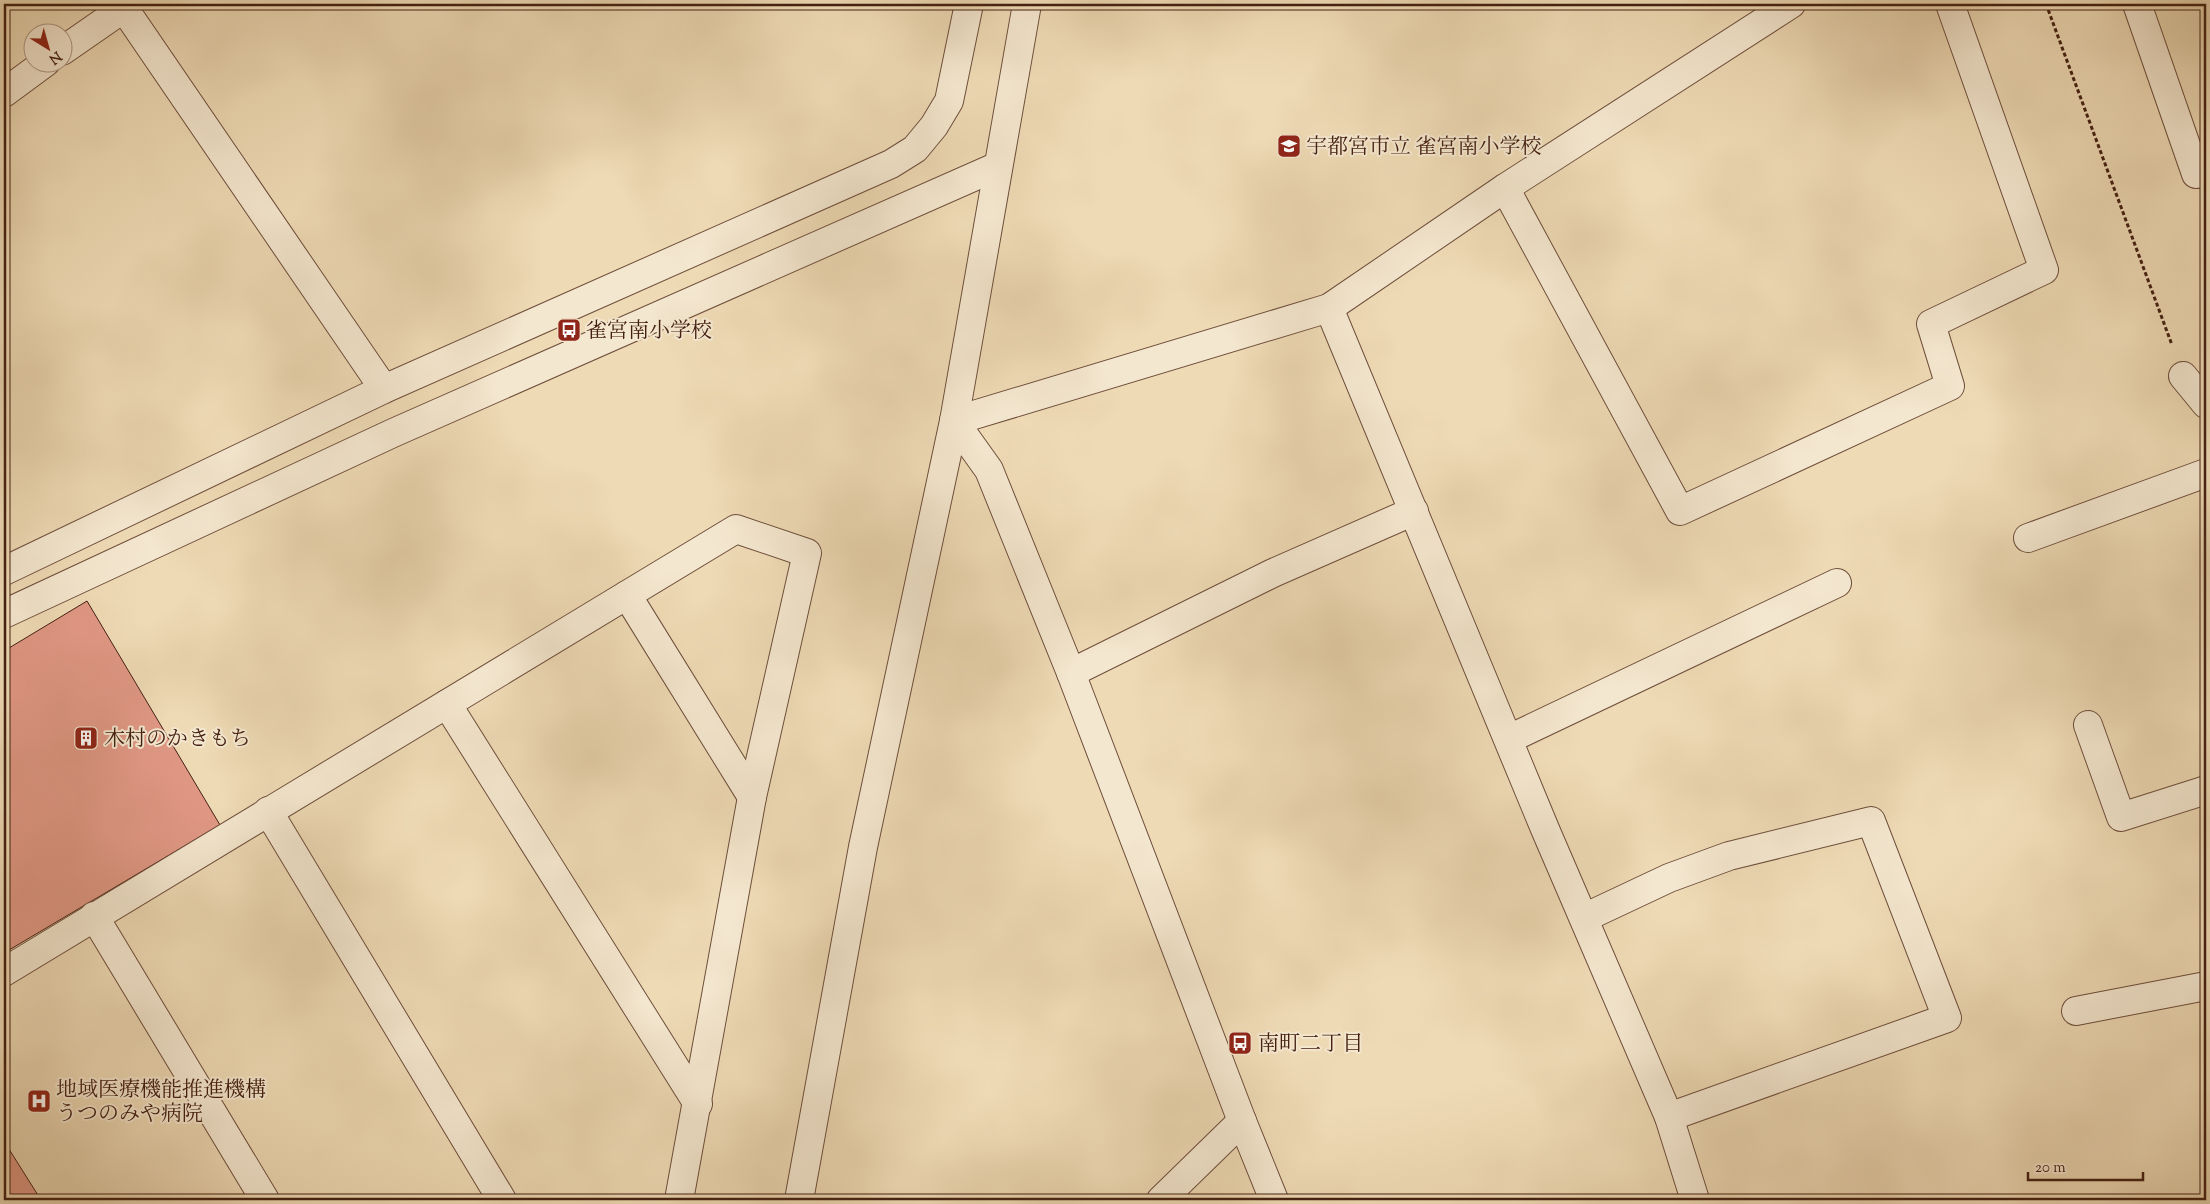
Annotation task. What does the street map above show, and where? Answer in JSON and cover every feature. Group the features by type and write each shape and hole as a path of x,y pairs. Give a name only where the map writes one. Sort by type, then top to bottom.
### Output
{"street":[{"path":"4,571 384,389 882,168 915,149 934,126 950,101 968,4"},
{"path":"821,1200 801,1190 863,847 954,421 1027,4"},
{"path":"954,421 1329,308 1505,188 1791,4"},
{"path":"1505,188 1680,511 1950,386 1931,324 2044,270 1950,4"},
{"path":"2137,4 2196,174 2206,167"},
{"path":"72,44 122,6 384,389"},
{"path":"4,93 32,72"},
{"path":"4,614 393,433 998,166"},
{"path":"1329,308 1669,1117 1695,1200"},
{"path":"2183,376 2206,404"},
{"path":"954,421 989,470 1072,673 1242,1121 1274,1200"},
{"path":"2028,538 2206,473"},
{"path":"1072,673 1273,573 1414,510"},
{"path":"4,972 736,529 807,553 752,797 698,1104 679,1200"},
{"path":"1509,739 1837,584"},
{"path":"627,595 752,797"},
{"path":"446,704 698,1104"},
{"path":"2088,725 2121,817 2206,790"},
{"path":"268,811 502,1200"},
{"path":"1584,918 1669,878 1729,856 1870,821 1947,1018 1669,1117"},
{"path":"94,916 264,1200"},
{"path":"2076,1011 2206,986"},
{"path":"1161,1200 1242,1121"}],"path":[{"path":"2046,4 2183,376"}],"building":[{"name":"木村のかきもち","path":"87,601 220,825 4,953 4,651"},
{"path":"7,1146 41,1200 4,1200 4,1149"}],"place":[{"name":"宇都宮市立 雀宮南小学校","path":"1289,146"},
{"name":"雀宮南小学校","path":"569,330"},
{"name":"木村のかきもち","path":"86,738"},
{"name":"南町二丁目","path":"1240,1043"},
{"name":"地域医療機能推進機構 うつのみや病院","path":"39,1101"}]}
